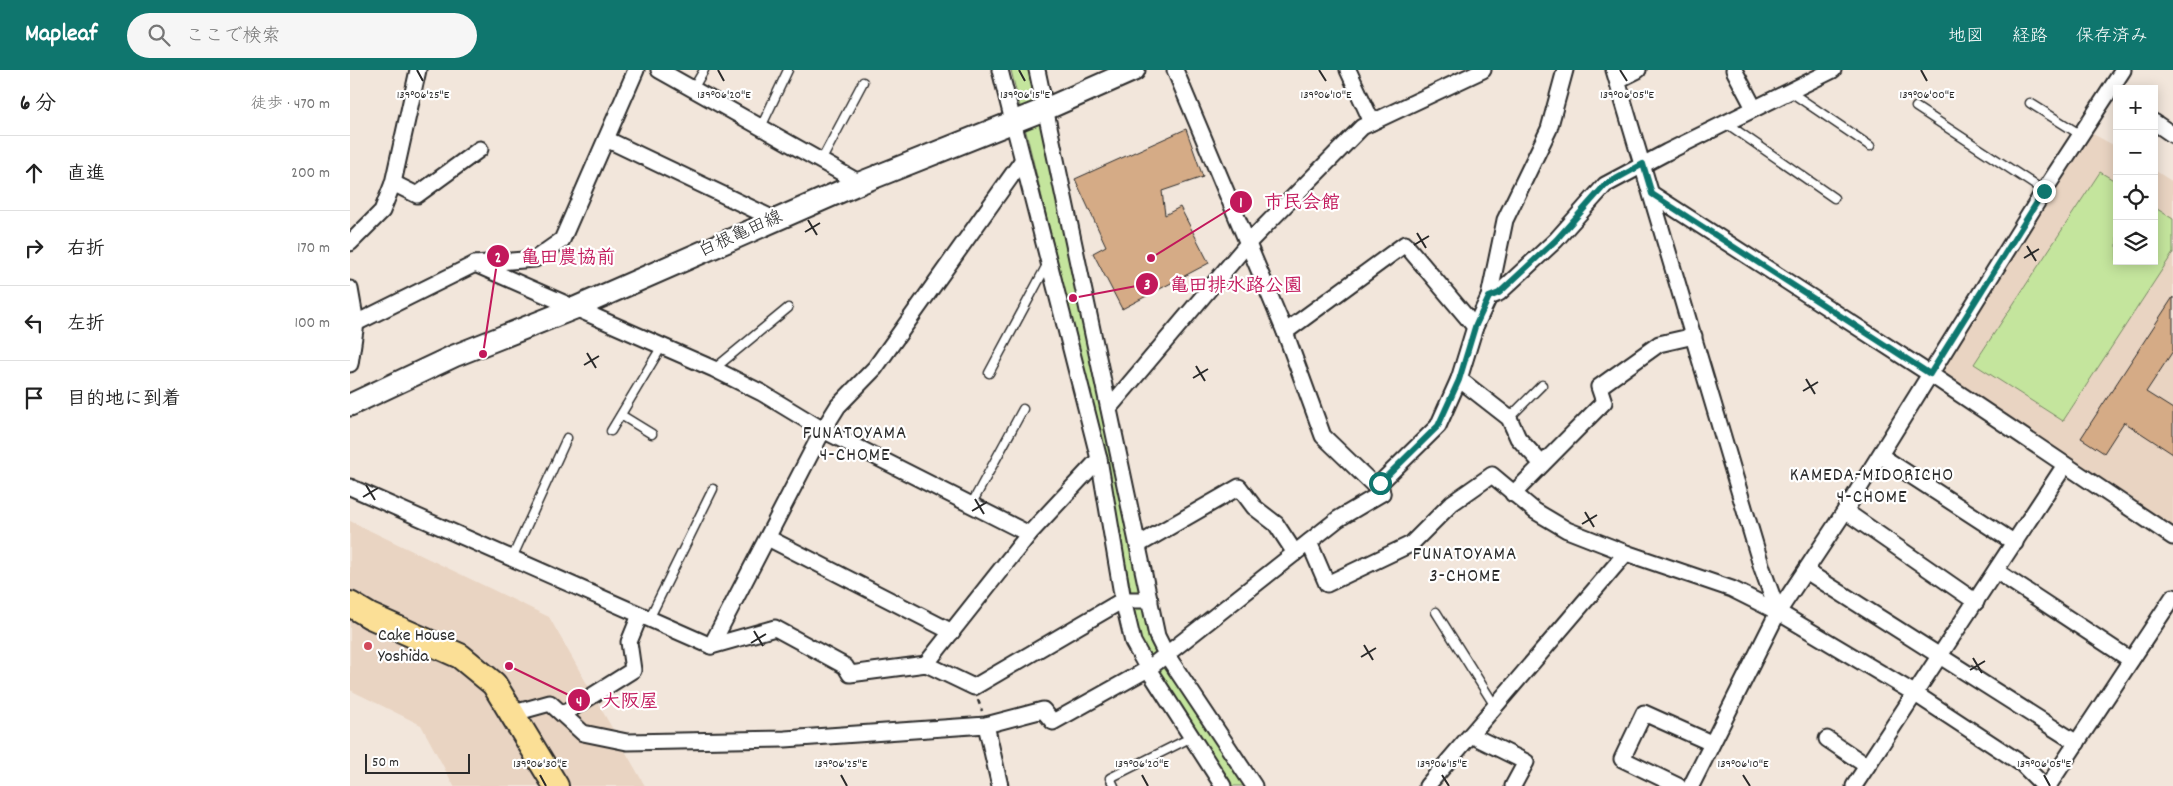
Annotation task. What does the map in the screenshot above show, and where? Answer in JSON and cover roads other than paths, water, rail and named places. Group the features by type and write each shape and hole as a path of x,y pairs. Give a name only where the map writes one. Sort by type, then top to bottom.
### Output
{"main road":[{"name":"白根亀田線","path":"350,405 454,356 575,308 860,183 1011,121 1046,109 1134,70"},
{"path":"350,604 370,616 460,656 494,684 514,713 556,786"}],"street":[{"path":"350,243 382,211 393,182 418,70"},
{"path":"356,324 475,264 535,259 562,240 636,70"},
{"path":"659,70 860,183"},
{"path":"1000,70 1011,121 1099,459 1123,600 1133,642 1148,669 1223,786"},
{"path":"1036,70 1046,109 1157,636 1166,654 1254,786"},
{"path":"1175,70 1249,242 1285,332 1323,436 1382,493"},
{"path":"1348,70 1372,122"},
{"path":"1109,408 1249,242 1362,127 1483,70"},
{"path":"1382,493 1380,483 1438,426 1459,380 1475,327 1489,297 1505,220 1549,129 1565,70"},
{"path":"1638,70 1616,75 1762,568 1778,612"},
{"path":"1734,70 1754,108"},
{"path":"1489,297 1499,293 1556,240 1605,185 1754,108 1833,70"},
{"path":"2117,85 2123,70"},
{"path":"1691,786 1710,743 1724,722 1778,612 1881,456 2044,191 2081,135 2113,95"},
{"path":"2158,125 2173,135"},
{"path":"606,139 776,220"},
{"path":"393,182 417,194 480,149"},
{"path":"712,646 823,430 838,406 874,368 1022,161"},
{"path":"1652,194 1930,374 2173,537"},
{"path":"1285,332 1405,244 1475,327"},
{"path":"475,264 714,369 762,393 823,430 1028,534"},
{"path":"350,288 356,324 350,364"},
{"path":"1513,494 1604,402 1599,387 1659,344 1694,336"},
{"path":"1459,380 1509,418 1518,438 1542,464"},
{"path":"1881,456 2015,543"},
{"path":"926,664 1028,534 1099,459"},
{"path":"1854,786 2066,465"},
{"path":"1309,542 1327,584 1411,544 1452,503 1492,475 1534,512 1568,530 1626,553 1732,589 1778,612 1914,693 2022,764 2046,786 2173,597"},
{"path":"350,486 712,646 775,628 845,666 850,674 926,664 974,687 1123,600 1150,600"},
{"path":"1138,545 1239,487 1254,507 1276,524 1295,553"},
{"path":"514,713 550,703 583,733 627,742 785,739 986,725 1043,710 1053,722 1148,669 1338,519 1382,493"},
{"path":"1845,511 1976,602"},
{"path":"768,538 952,632"},
{"path":"1427,786 1626,553"},
{"path":"1806,570 2077,742"},
{"path":"1996,572 2131,660"},
{"path":"563,714 633,670 629,642 645,617"},
{"path":"1678,786 1622,759 1644,713 1710,743"},
{"path":"986,725 1000,786"},
{"path":"1470,735 1526,762 1513,786"},
{"path":"1827,739 1867,766"}],"lane":[{"path":"693,89 704,70"},
{"path":"761,127 788,70"},
{"path":"821,161 863,82"},
{"path":"1789,91 1870,146"},
{"path":"2030,104 2081,135"},
{"path":"1916,107 2044,191"},
{"path":"1726,123 1834,198"},
{"path":"990,373 1048,263"},
{"path":"714,369 788,308"},
{"path":"611,431 662,346"},
{"path":"1509,418 1542,385"},
{"path":"971,505 1023,409"},
{"path":"621,415 652,434"},
{"path":"512,558 567,438"},
{"path":"645,617 713,489"},
{"path":"1436,612 1495,706"},
{"path":"1114,786 1110,778 1192,737"}],"place":[{"name":"市民会館","path":"1151,258"},
{"name":"亀田排水路公園","path":"1073,298"},
{"name":"亀田農協前","path":"483,354"},
{"name":"Cake House Yoshida","path":"368,646"},
{"name":"大阪屋","path":"509,666"}],"district":[{"name":"FUNATOYAMA 4-CHOME","path":"855,445"},
{"name":"KAMEDA-MIDORICHO 4-CHOME","path":"1872,487"},
{"name":"FUNATOYAMA 3-CHOME","path":"1465,566"}]}
